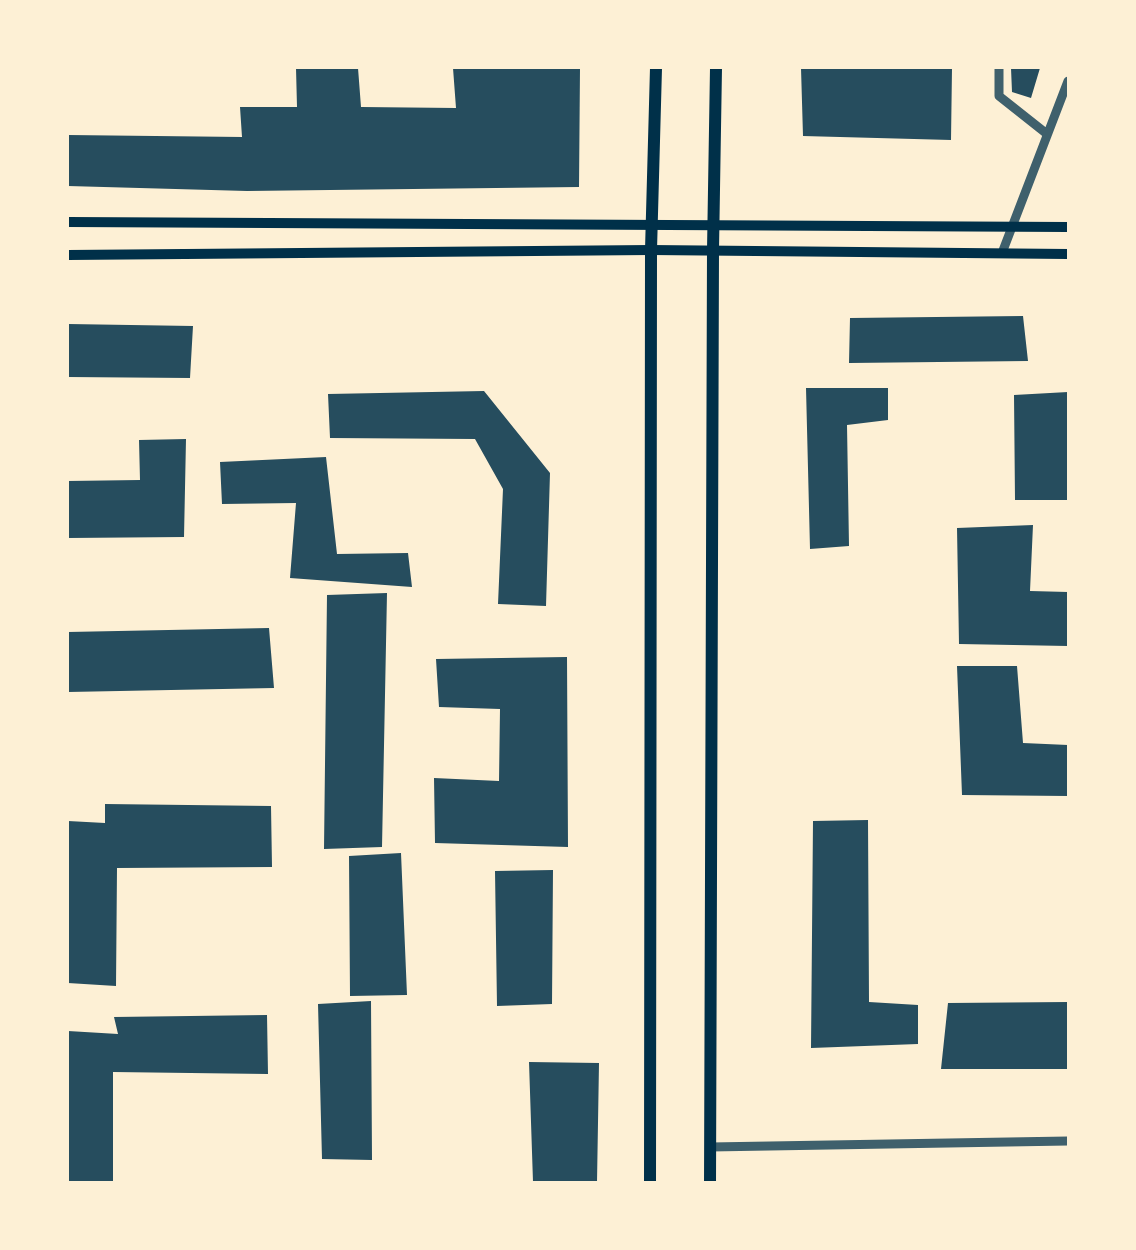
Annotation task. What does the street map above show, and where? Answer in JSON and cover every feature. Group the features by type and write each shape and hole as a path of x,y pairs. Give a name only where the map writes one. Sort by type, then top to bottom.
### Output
{"main road":[{"path":"650,1182 651,250 656,68"},
{"path":"710,1182 713,225 716,68"},
{"path":"68,222 1068,227"},
{"path":"68,255 651,250 1068,254"}],"street":[{"path":"999,68 999,96 1047,134"},
{"path":"1002,253 1068,81"},
{"path":"710,1147 1068,1141"}],"building":[{"path":"296,68 358,68 361,107 456,108 453,68 580,68 579,187 247,191 68,186 68,135 242,137 240,107 297,107"},
{"path":"801,68 952,68 951,140 803,136"},
{"path":"1011,68 1040,68 1031,98 1012,92"},
{"path":"1023,316 1028,361 849,363 850,318"},
{"path":"68,324 193,326 190,378 68,377"},
{"path":"806,388 888,388 888,420 847,425 849,546 810,549"},
{"path":"484,391 550,473 546,606 498,604 503,489 475,439 330,438 328,394"},
{"path":"1068,392 1068,500 1015,500 1014,395"},
{"path":"186,439 184,537 68,538 68,481 140,480 139,440"},
{"path":"326,457 337,554 408,553 412,587 290,578 296,503 222,504 220,462"},
{"path":"1033,525 1030,591 1068,592 1068,646 959,644 957,528"},
{"path":"387,593 382,847 324,849 327,595"},
{"path":"269,628 274,688 68,692 68,632"},
{"path":"567,657 568,847 435,843 434,778 499,781 500,709 439,707 436,659"},
{"path":"957,666 1017,666 1023,743 1068,745 1068,796 962,795"},
{"path":"105,804 271,806 272,867 117,868 116,986 68,983 68,821 105,823"},
{"path":"868,820 869,1002 918,1005 918,1044 811,1048 813,821"},
{"path":"401,853 407,995 350,996 349,856"},
{"path":"553,870 552,1004 497,1006 495,871"},
{"path":"371,1001 372,1160 322,1159 318,1004"},
{"path":"1068,1002 1068,1069 941,1069 948,1003"},
{"path":"267,1015 268,1074 113,1072 113,1182 68,1182 68,1031 118,1034 114,1017"},
{"path":"529,1062 599,1063 597,1182 533,1182"}]}
